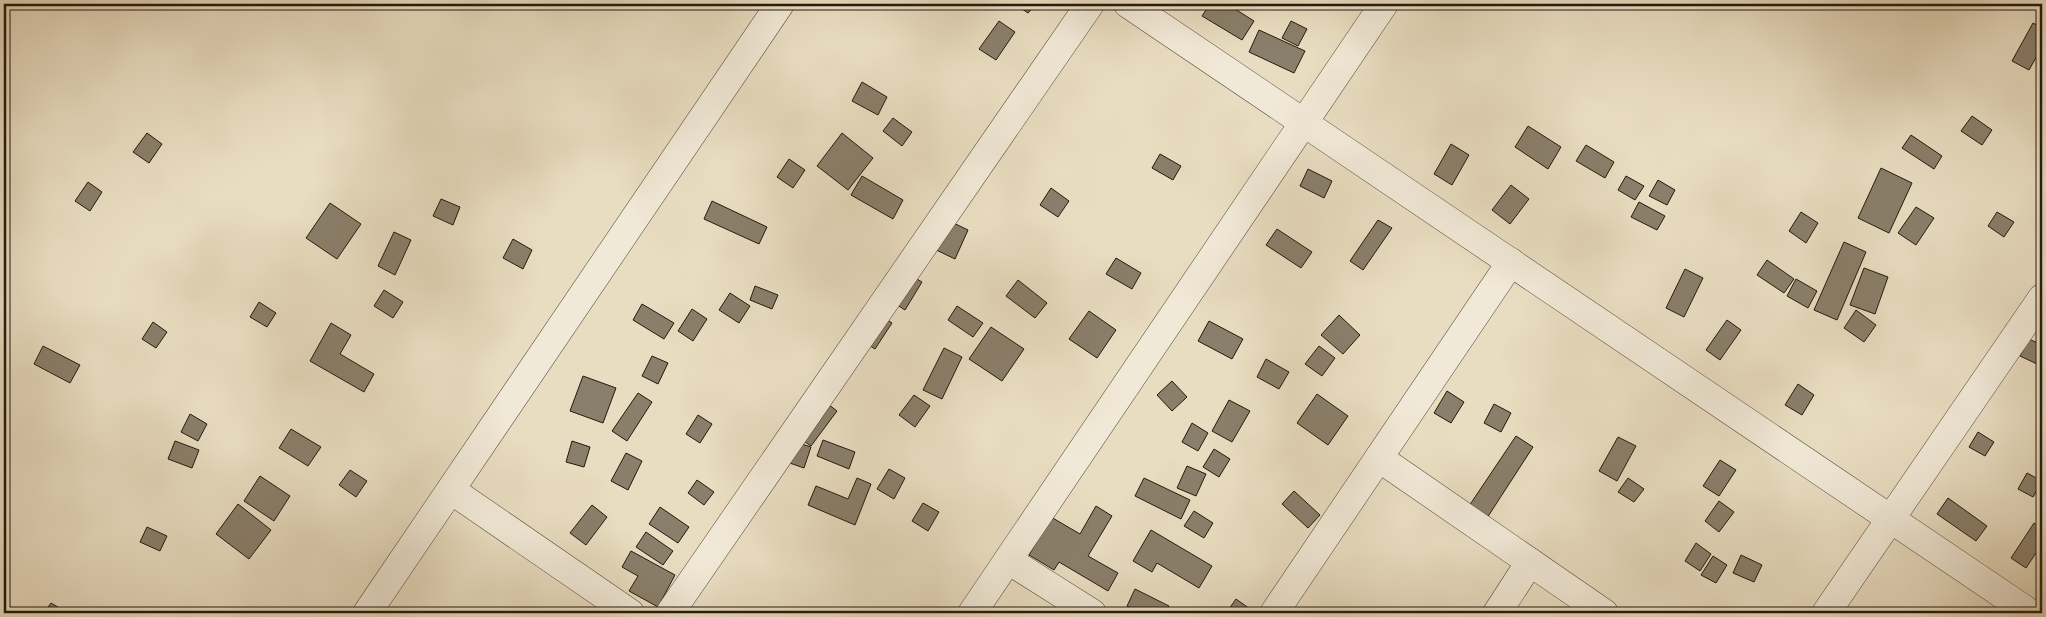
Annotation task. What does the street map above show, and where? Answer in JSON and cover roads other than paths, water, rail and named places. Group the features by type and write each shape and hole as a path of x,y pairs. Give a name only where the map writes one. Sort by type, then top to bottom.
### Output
{"street":[{"path":"367,613 780,4"},
{"path":"670,613 1090,4"},
{"path":"1128,4 2030,613"},
{"path":"972,613 1384,4"},
{"path":"1274,613 1511,262"},
{"path":"1826,613 2042,298"},
{"path":"1379,458 1604,613"},
{"path":"451,490 630,613"},
{"path":"1008,560 1092,613"},
{"path":"1497,613 1530,562"}]}
